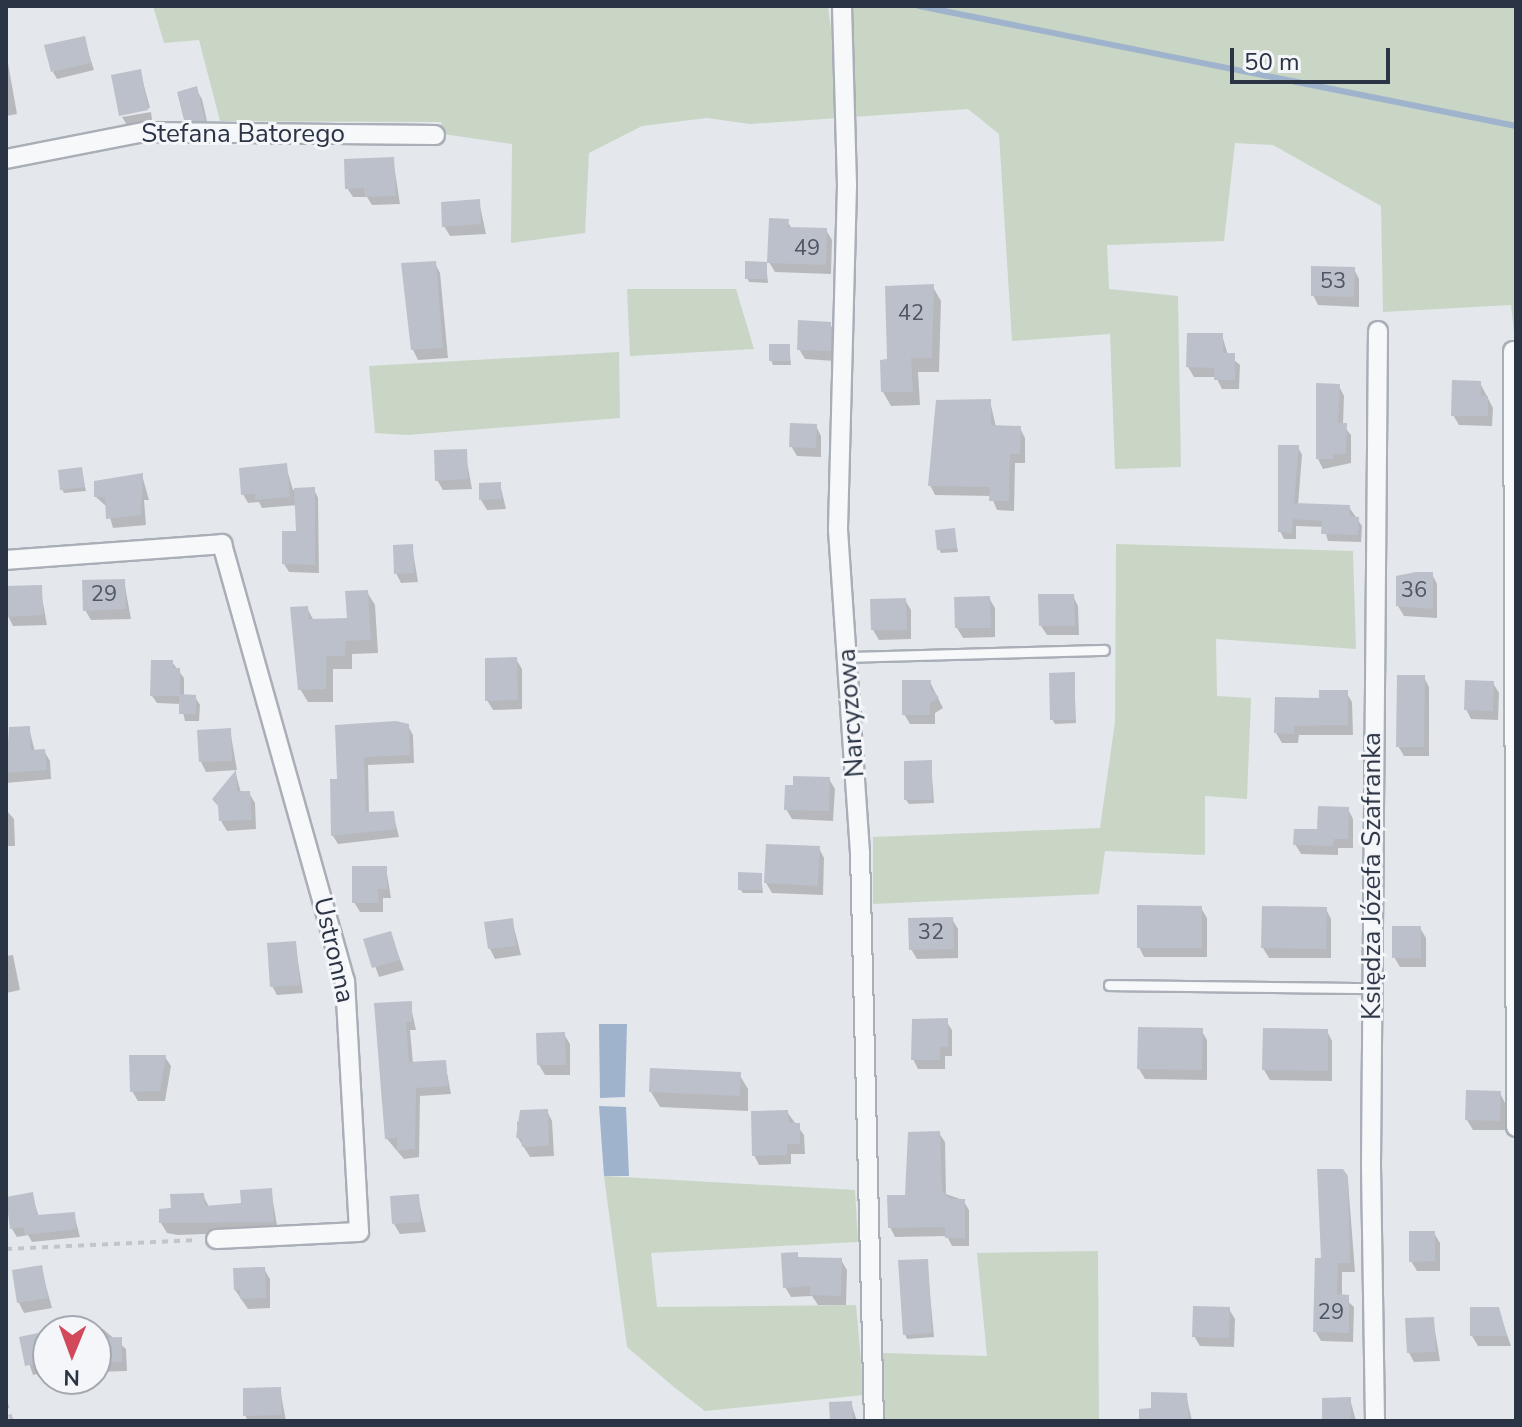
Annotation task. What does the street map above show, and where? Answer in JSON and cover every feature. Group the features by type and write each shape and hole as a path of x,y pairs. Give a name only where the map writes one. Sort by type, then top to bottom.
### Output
{"street":[{"name":"Narcyzowa","path":"842,6 847,185 838,530 861,863 874,1421"},
{"name":"Stefana Batorego","path":"6,159 144,132 435,135"},
{"name":"Księdza Józefa Szafranka","path":"1375,1421 1372,988 1378,331"},
{"path":"1513,351 1516,1127"},
{"name":"Ustronna","path":"6,560 222,544 345,981 359,1232 216,1239"}],"lane":[{"path":"847,657 1104,650"},
{"path":"1109,985 1372,988"}],"path":[{"path":"6,1249 216,1239"},
{"path":"6,1403 12,1421"}],"green space":[{"path":"153,6 828,6 838,86 845,6 1516,6 1516,350 1511,305 1383,312 1381,206 1273,145 1235,143 1224,241 1107,245 1109,289 1178,296 1181,467 1115,469 1110,334 1012,341 999,134 968,109 750,124 707,118 642,126 589,153 585,233 511,243 512,144 443,134 441,122 220,121 199,40 164,43"},
{"path":"627,289 736,289 754,349 630,356"},
{"path":"619,352 620,418 407,435 375,433 369,366"},
{"path":"1116,544 1353,551 1356,649 1216,639 1217,696 1251,698 1247,799 1205,796 1205,855 1105,851 1099,894 873,904 873,837 1100,828 1115,722"},
{"path":"604,1176 855,1190 858,1242 651,1253 657,1307 856,1305 864,1395 705,1411 674,1387 627,1347"},
{"path":"1098,1251 1099,1421 885,1421 883,1353 987,1356 977,1253"}],"water":[{"path":"599,1024 627,1024 625,1097 600,1098"},
{"path":"599,1106 626,1107 629,1176 604,1176"}],"building":[{"path":"85,36 91,63 51,72 44,45"},
{"path":"141,69 148,110 119,116 111,75"},
{"path":"197,86 205,121 184,120 177,92"},
{"path":"394,157 396,196 365,197 364,188 345,189 344,159"},
{"path":"480,199 481,224 442,227 441,202"},
{"path":"769,218 789,219 788,227 827,228 826,265 767,263"},
{"path":"436,261 443,348 411,350 401,263"},
{"path":"745,261 767,262 767,279 745,279"},
{"path":"1311,266 1355,267 1354,297 1311,296"},
{"path":"934,284 932,358 911,358 913,392 881,392 880,360 887,359 885,286"},
{"path":"798,320 831,322 831,351 797,350"},
{"path":"1187,333 1223,333 1223,353 1235,353 1235,380 1214,380 1214,368 1186,367"},
{"path":"769,344 790,344 790,361 769,361"},
{"path":"1452,380 1481,381 1481,396 1488,396 1488,416 1451,416"},
{"path":"1316,383 1340,384 1338,423 1347,423 1346,454 1333,454 1333,459 1316,459"},
{"path":"991,399 991,425 1021,426 1020,454 1010,454 1009,501 989,501 990,487 928,486 936,400"},
{"path":"790,423 817,424 816,448 789,447"},
{"path":"1278,445 1299,445 1294,503 1350,505 1350,516 1359,517 1358,535 1321,534 1322,521 1293,519 1292,533 1278,532"},
{"path":"467,449 468,479 435,481 434,450"},
{"path":"287,463 290,497 255,500 255,494 241,495 239,468"},
{"path":"82,467 85,487 60,490 58,470"},
{"path":"143,473 141,515 106,519 105,497 94,497 94,481"},
{"path":"501,482 501,499 479,500 479,483"},
{"path":"315,487 315,565 282,564 282,531 296,531 294,488"},
{"path":"955,528 957,548 937,550 935,530"},
{"path":"413,544 414,573 394,574 393,545"},
{"path":"1433,572 1433,609 1396,606 1396,576"},
{"path":"125,579 126,609 83,611 82,580"},
{"path":"42,585 43,615 6,617 6,586"},
{"path":"368,590 371,640 346,641 345,656 326,656 326,689 298,690 290,607 308,606 309,619 347,618 345,591"},
{"path":"1038,594 1074,594 1075,626 1039,626"},
{"path":"990,596 991,628 955,628 954,597"},
{"path":"906,598 907,630 871,630 870,599"},
{"path":"517,657 518,700 485,701 485,658"},
{"path":"151,660 173,660 173,668 180,668 180,694 196,695 196,714 179,714 179,696 150,696"},
{"path":"1075,672 1075,720 1050,720 1049,673"},
{"path":"1397,675 1425,675 1424,747 1396,747"},
{"path":"902,680 931,680 930,689 939,697 930,703 930,715 902,715"},
{"path":"1465,680 1494,681 1493,711 1464,710"},
{"path":"1319,690 1348,690 1348,725 1294,726 1294,734 1274,733 1275,697 1319,698"},
{"path":"396,721 409,724 410,755 364,757 366,812 394,811 396,829 331,836 330,779 337,779 335,725"},
{"path":"30,726 31,750 45,749 47,770 6,773 9,727"},
{"path":"231,728 232,761 199,762 197,730"},
{"path":"932,760 932,800 904,800 904,761"},
{"path":"236,770 237,791 250,791 252,820 219,821 218,806 212,799"},
{"path":"793,776 830,777 829,811 784,810 785,785 793,785"},
{"path":"1318,806 1349,807 1348,839 1334,839 1333,846 1293,845 1294,829 1317,829"},
{"path":"766,844 820,846 818,886 764,883"},
{"path":"352,866 387,866 387,889 378,889 379,903 352,903"},
{"path":"738,872 762,873 762,890 738,890"},
{"path":"1137,905 1202,906 1202,948 1137,948"},
{"path":"1262,906 1327,907 1326,949 1261,948"},
{"path":"953,917 954,949 909,950 908,918"},
{"path":"513,918 516,946 488,949 484,922"},
{"path":"1392,926 1421,926 1421,958 1392,958"},
{"path":"391,931 400,960 372,968 363,939"},
{"path":"296,941 300,985 270,987 267,943"},
{"path":"412,1001 412,1022 406,1022 409,1062 446,1060 448,1086 416,1088 415,1149 397,1151 397,1138 385,1139 374,1003"},
{"path":"948,1018 948,1047 940,1047 940,1060 911,1060 912,1019"},
{"path":"1138,1027 1203,1028 1202,1070 1137,1069"},
{"path":"1263,1028 1328,1029 1328,1071 1262,1070"},
{"path":"565,1032 566,1065 537,1065 536,1033"},
{"path":"129,1055 166,1055 160,1091 130,1092"},
{"path":"650,1068 741,1072 740,1096 649,1092"},
{"path":"1466,1090 1501,1091 1500,1121 1465,1120"},
{"path":"548,1109 549,1146 522,1147 521,1138 516,1138 520,1110"},
{"path":"788,1110 789,1123 800,1123 800,1144 787,1144 787,1155 752,1156 751,1111"},
{"path":"940,1131 942,1191 950,1199 965,1199 965,1238 945,1238 945,1227 888,1228 887,1195 905,1195 908,1132"},
{"path":"1317,1169 1343,1169 1348,1176 1350,1263 1338,1263 1337,1294 1349,1295 1349,1333 1313,1332 1315,1258 1321,1258"},
{"path":"272,1188 274,1222 159,1223 159,1209 171,1208 170,1194 204,1193 205,1206 241,1203 240,1190"},
{"path":"33,1192 37,1215 75,1212 76,1229 25,1235 24,1227 10,1229 6,1197"},
{"path":"419,1194 421,1222 392,1224 390,1196"},
{"path":"1409,1231 1435,1231 1435,1261 1409,1262"},
{"path":"798,1252 798,1257 842,1258 841,1296 810,1295 810,1286 783,1288 781,1253"},
{"path":"928,1259 932,1333 903,1335 898,1260"},
{"path":"42,1265 48,1298 17,1303 12,1270"},
{"path":"265,1267 266,1298 240,1299 240,1290 234,1290 233,1268"},
{"path":"1193,1306 1230,1307 1229,1338 1192,1337"},
{"path":"1470,1307 1499,1307 1507,1336 1470,1336"},
{"path":"1434,1317 1436,1352 1407,1353 1405,1318"},
{"path":"32,1334 32,1364 25,1366 19,1337"},
{"path":"112,1337 122,1337 122,1362 112,1362"},
{"path":"281,1387 282,1415 243,1416 243,1388"},
{"path":"1151,1392 1187,1393 1189,1421 1139,1421 1139,1409 1151,1408"},
{"path":"1351,1397 1351,1421 1322,1421 1322,1398"},
{"path":"852,1401 853,1421 830,1421 829,1402"}],"waterway":[{"path":"919,6 1516,126"}]}
